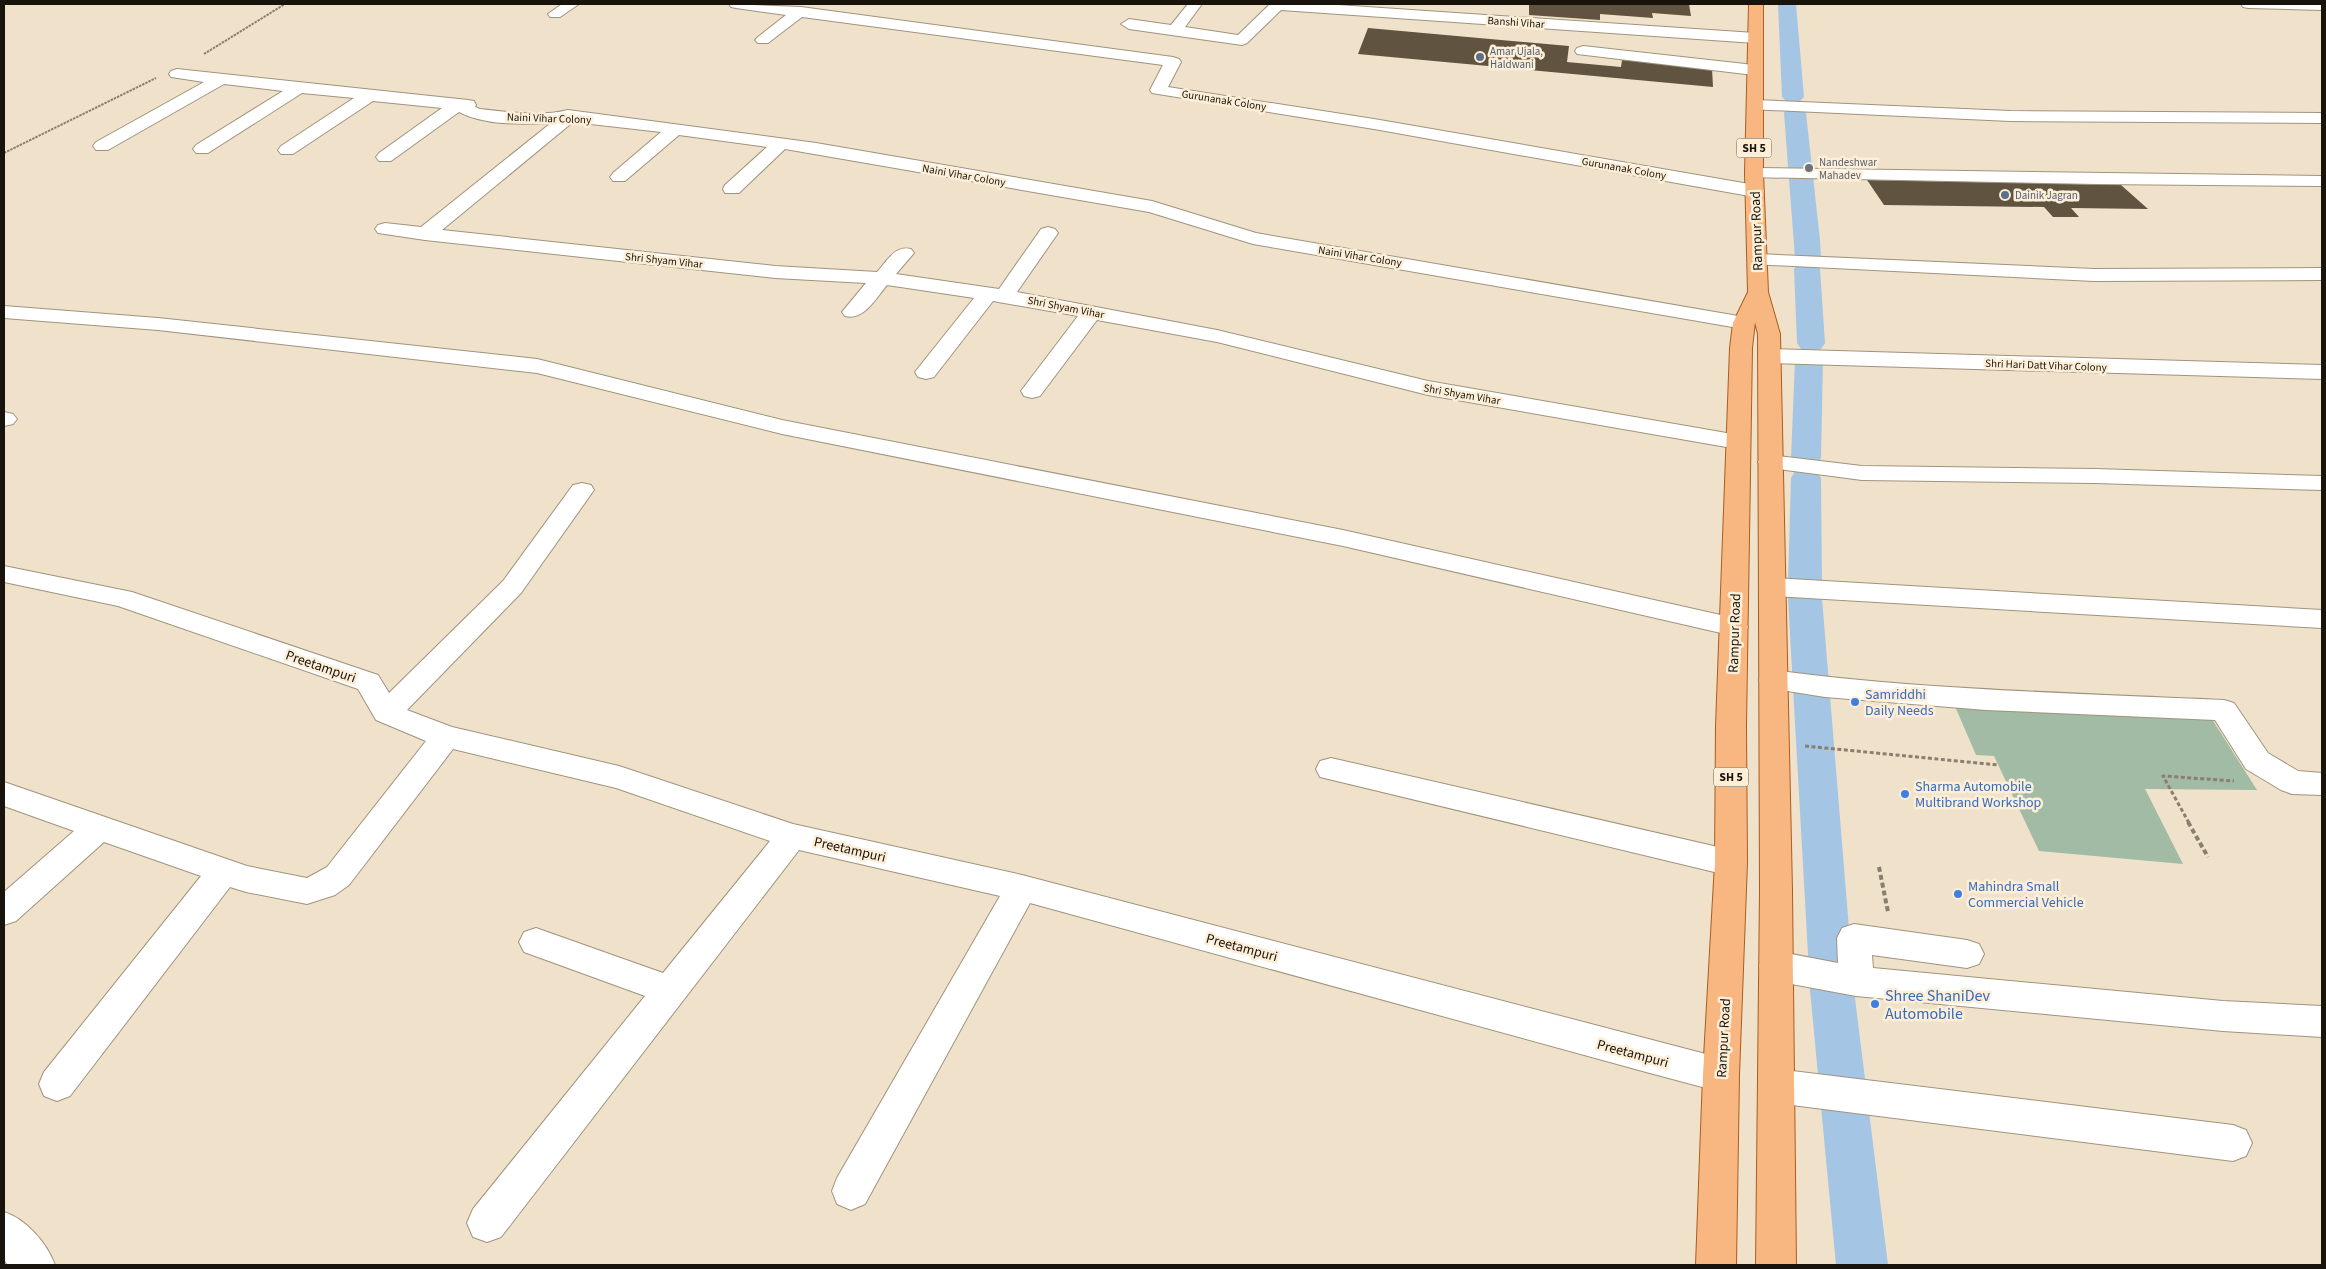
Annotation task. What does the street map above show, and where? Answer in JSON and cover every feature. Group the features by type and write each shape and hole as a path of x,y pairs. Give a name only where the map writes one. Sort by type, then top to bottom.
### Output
{"main road":[{"name":"Rampur Road","path":"1716,1265 1721,1075 1731,863 1731,726 1741,348 1744,323 1758,292 1754,182 1756,4"},
{"path":"1758,292 1769,334 1772,588 1783,682 1776,966 1776,1265"}],"street":[{"path":"555,14 572,4"},
{"name":"Gurunanak Colony","path":"736,4 1173,62 1158,90 1754,182"},
{"path":"1175,31 1195,4"},
{"path":"1129,24 1242,40 1278,4"},
{"name":"Banshi Vihar","path":"1278,4 1755,38"},
{"path":"2248,4 2322,6"},
{"path":"763,40 801,12"},
{"path":"1583,51 1754,70"},
{"name":"Naini Vihar Colony","path":"178,74 458,105 476,114 543,120 569,117 781,143 1152,207 1253,238 1557,289 1744,323"},
{"path":"102,146 219,80"},
{"path":"202,148 298,88"},
{"path":"287,150 369,96"},
{"path":"386,157 458,105"},
{"path":"1755,105 2010,116 2322,118"},
{"path":"425,234 569,117"},
{"path":"619,177 675,129"},
{"path":"732,188 781,143"},
{"path":"1754,182 1800,174 2322,180"},
{"name":"Shri Shyam Vihar","path":"386,229 775,272 882,278 996,295 1217,336 1428,388 1738,442"},
{"path":"926,372 996,295 1048,233"},
{"path":"852,312 904,253"},
{"path":"1758,260 2094,275 2321,274"},
{"path":"4,312 158,324 433,356 537,366 782,427 1343,538 1734,627"},
{"path":"1032,391 1092,312"},
{"name":"Shri Hari Datt Vihar Colony","path":"1770,356 2322,372"},
{"path":"1770,462 1862,474 2095,476 2322,482"},
{"path":"386,712 512,587 582,490"},
{"name":"Preetampuri","path":"4,574 123,598 368,682 386,712 446,737 620,776 792,836 1022,888 1636,1054 1721,1075"},
{"path":"1772,588 2322,619"},
{"path":"1783,682 1986,700 2224,710 2257,761 2292,782 2322,784"},
{"path":"4,794 246,879 307,891 324,886 338,876 446,737"},
{"path":"1331,769 1731,863"},
{"path":"4,911 100,827"},
{"path":"487,1223 792,836"},
{"path":"57,1084 224,871"},
{"path":"851,1191 1022,888"},
{"path":"1856,981 1854,938 1967,954"},
{"path":"536,942 669,990"},
{"path":"1776,966 1809,974 1856,981 2214,1015 2322,1022"},
{"path":"1776,1086 2232,1143"},
{"path":"4,1231 35,1265"}],"path":[{"path":"200,56 285,4"},
{"path":"4,153 158,77"},
{"path":"1806,747 1998,765"},
{"path":"2208,857 2163,776 2243,781"},
{"path":"1879,867 1894,944"}],"green space":[{"path":"1954,704 2210,716 2257,790 2145,789 2183,864 2039,851 1994,756 1976,755"}],"building":[{"path":"1529,4 1689,4 1691,16 1652,13 1653,18 1600,14 1600,20 1529,15"},
{"name":"Amar Ujala, Haldwani","path":"1368,28 1569,46 1567,62 1621,67 1622,60 1712,68 1713,87 1358,54"},
{"name":"Dainik Jagran","path":"1867,180 2121,185 2148,209 2071,208 2079,217 2053,217 2044,207 1884,205"}],"waterway":[{"path":"1787,4 1793,97"},
{"path":"1795,113 1805,203 1808,258"},
{"path":"1807,269 1811,343"},
{"path":"1806,458 1809,360"},
{"path":"1805,583 1806,478"},
{"path":"1805,598 1832,990 1862,1265"}],"place":[{"name":"Amar Ujala, Haldwani","path":"1480,57"},
{"name":"Nandeshwar Mahadev","path":"1809,168"},
{"name":"Dainik Jagran","path":"2005,195"},
{"name":"Samriddhi Daily Needs","path":"1855,702"},
{"name":"Sharma Automobile Multibrand Workshop","path":"1905,794"},
{"name":"Mahindra Small Commercial Vehicle","path":"1958,894"},
{"name":"Shree ShaniDev Automobile","path":"1875,1004"}]}
